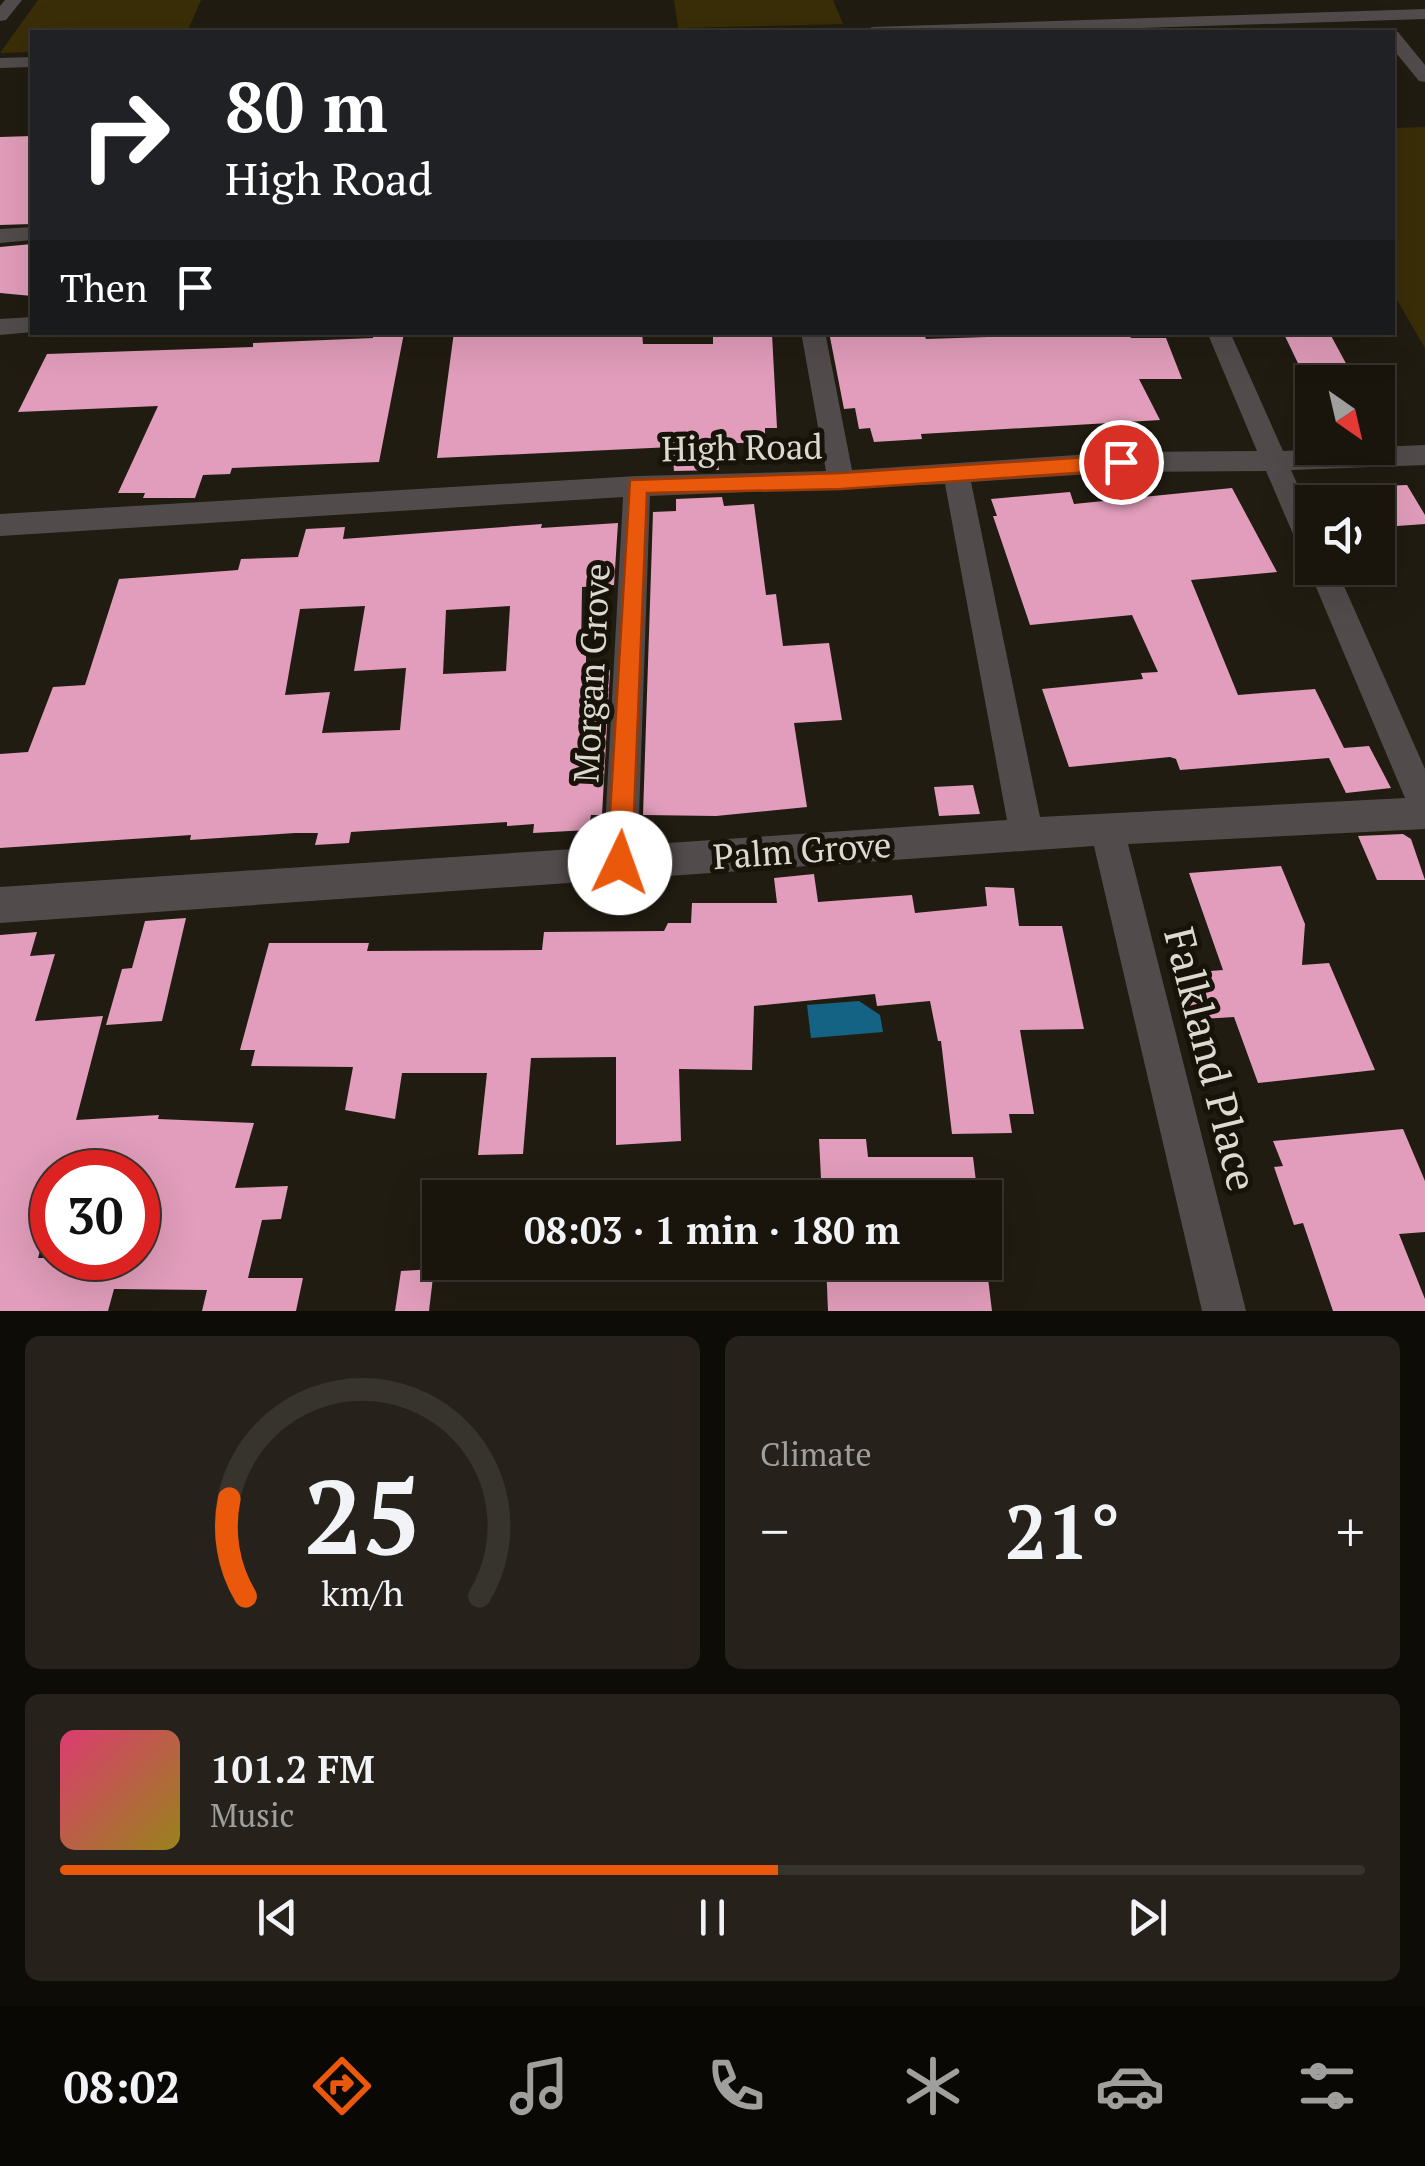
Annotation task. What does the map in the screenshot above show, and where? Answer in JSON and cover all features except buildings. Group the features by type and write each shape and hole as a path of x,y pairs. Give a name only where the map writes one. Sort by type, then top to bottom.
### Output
{"street":[{"path":"0,16 14,0"},
{"path":"1192,0 1210,20"},
{"path":"1013,30 1425,14"},
{"path":"1377,16 1388,30"},
{"path":"1395,39 1425,78"},
{"path":"0,63 30,62"},
{"path":"0,236 30,234"},
{"path":"0,327 30,325"},
{"path":"814,335 841,481"},
{"path":"1219,335 1295,506"},
{"name":"High Road","path":"0,525 638,486 841,481 1121,462 1276,461 1425,454"},
{"path":"956,474 1027,835"},
{"name":"Morgan Grove","path":"620,863 638,486"},
{"path":"1329,585 1425,810"},
{"name":"Palm Grove","path":"0,906 1425,810"},
{"name":"Falkland Place","path":"1107,829 1224,1311"}],"shaded area":[{"path":"38,0 201,0 188,30 30,30 30,52 0,53"},
{"path":"674,0 833,0 843,24 678,28"},
{"path":"1425,127 1425,348 1395,296 1395,128"}],"water":[{"path":"859,1001 880,1015 883,1032 811,1038 807,1005"}],"route":[{"path":"620,863 638,486 841,481 1121,462"}]}
